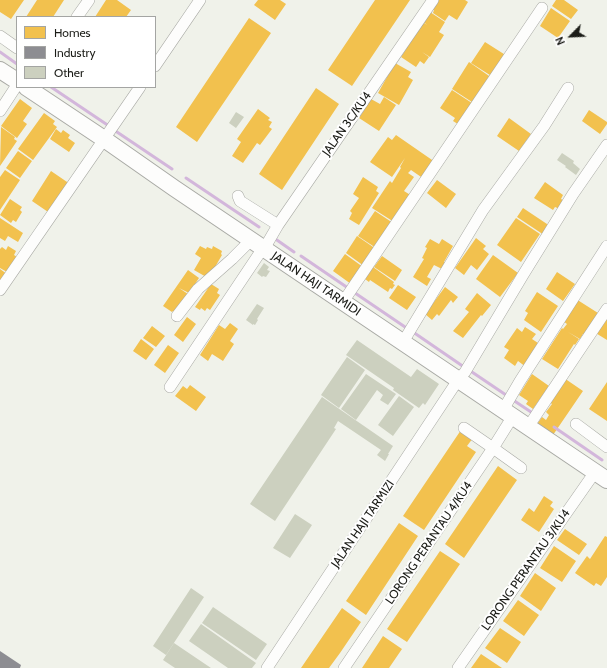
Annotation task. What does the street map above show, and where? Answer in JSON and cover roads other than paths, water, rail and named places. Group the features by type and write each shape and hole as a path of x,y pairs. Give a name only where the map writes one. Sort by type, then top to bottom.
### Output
{"street":[{"path":"78,16 89,0"},
{"path":"156,65 200,0"},
{"name":"JALAN 3C/KU4","path":"257,244 278,225 433,0"},
{"path":"342,302 542,8"},
{"path":"0,36 16,47"},
{"name":"JALAN HAJI TARMIDI","path":"0,70 16,81"},
{"path":"1,107 22,88"},
{"name":"JALAN HAJI TARMIDI","path":"28,88 109,132 174,188 342,302 405,339 458,380 528,427 603,474"},
{"path":"0,290 139,88"},
{"path":"405,339 483,210 544,126 568,88"},
{"name":"JALAN HAJI TARMIZI","path":"267,668 458,380 465,372 573,194 607,145"},
{"path":"238,196 240,201 278,225"},
{"path":"170,387 259,254 257,244 232,260 198,289 177,316"},
{"name":"LORONG PERANTAU 4/KU4","path":"344,668 493,448 520,381 607,246"},
{"path":"528,427 607,309"},
{"path":"576,424 607,447"},
{"path":"464,428 521,468"},
{"name":"LORONG PERANTAU 3/KU4","path":"458,668 603,474"}],"waterway":[{"path":"0,52 16,63"},
{"path":"52,88 109,126"},
{"path":"114,130 172,169"},
{"path":"186,178 259,227"},
{"path":"274,238 294,252"},
{"path":"301,256 348,288"},
{"path":"355,293 408,329"},
{"path":"413,332 464,367"},
{"path":"469,370 509,397"},
{"path":"513,400 531,412"},
{"path":"554,427 602,460"}]}
